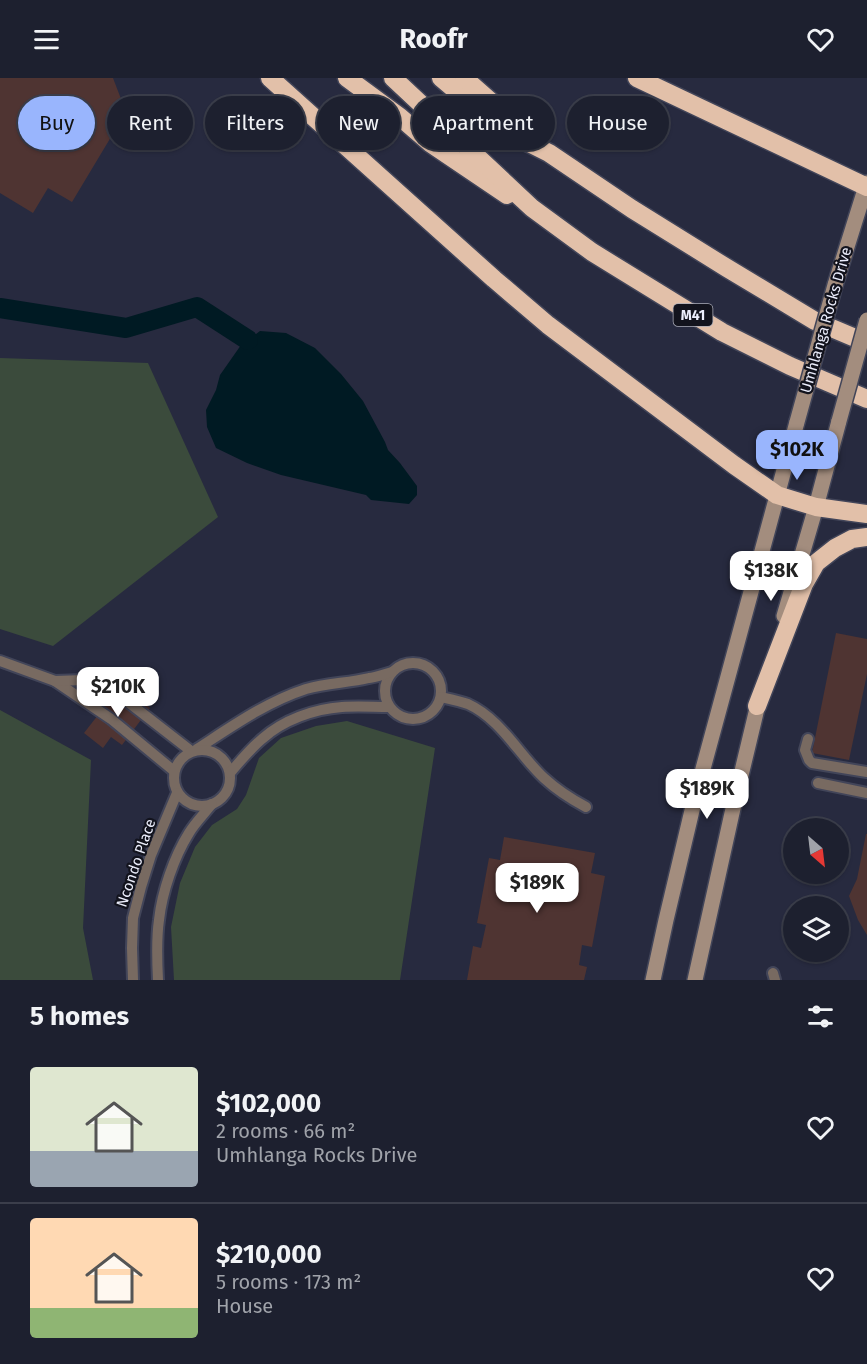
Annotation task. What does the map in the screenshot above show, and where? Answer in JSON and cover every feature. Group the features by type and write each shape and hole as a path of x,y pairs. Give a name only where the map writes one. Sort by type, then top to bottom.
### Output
{"highway":[{"path":"270,78 548,325 734,465 777,495 816,507 867,514"},
{"path":"347,78 400,117 430,143 513,199 532,208"},
{"name":"M41","path":"393,78 532,208 592,252 722,332 790,366 867,399"},
{"path":"441,78 474,106 521,139 549,153"},
{"path":"464,78 549,153 632,209 815,321 867,343"},
{"path":"637,78 867,186"},
{"path":"757,706 804,584 816,563 835,548 852,539 867,537"}],"main road":[{"name":"Umhlanga Rocks Drive","path":"653,980 694,802 785,460 832,296 867,186"},
{"path":"695,980 757,706 816,507 867,320"},
{"path":"698,962 701,980"}],"lane":[{"path":"0,661 55,681 111,720 174,771"},
{"path":"408,663 417,663 433,671 441,687 438,706 423,718 413,720 395,714 385,698 384,689 392,672 408,663"},
{"path":"212,804 193,805 177,793 174,771 180,759 239,721 276,701 306,689 368,679 392,672"},
{"path":"55,681 84,680 110,688 194,750 206,749 214,752 227,764 230,783 226,792 212,804 190,832 173,866 159,919 158,980"},
{"path":"441,697 468,705 489,718 508,736 525,759 545,779 586,807"},
{"path":"230,773 262,739 286,723 318,711 343,707 389,707"},
{"path":"808,739 807,757 812,763 867,772"},
{"path":"818,783 867,793"},
{"name":"Ncondo Place","path":"133,980 134,918 141,887 151,855 177,793"}],"green space":[{"path":"0,358 148,363 218,517 53,646 0,629"},
{"path":"0,710 91,760 83,928 93,980 0,980"},
{"path":"347,721 435,748 400,980 174,980 171,927 180,883 195,847 212,825 237,809 246,795 259,758 281,738 316,726"}],"water":[{"path":"260,331 286,333 315,348 341,374 363,401 388,450 417,486 417,495 409,504 371,500 366,495 281,475 247,463 216,448 207,427 206,410 216,390 220,375 241,345"}],"building":[{"path":"0,78 113,78 120,96 107,96 107,144 72,202 48,188 33,213 0,193"},
{"path":"836,633 867,639 867,674 849,760 812,753"},
{"path":"123,683 141,697 139,699 150,708 122,745 111,737 103,748 84,733"},
{"path":"867,834 867,935 858,920 849,896 857,879"},
{"path":"504,837 595,853 591,873 605,876 592,947 582,945 579,965 587,967 584,980 467,980 473,946 481,948 486,925 477,923 489,858 500,860"}],"waterway":[{"path":"0,308 126,328 197,307 248,340"}]}
